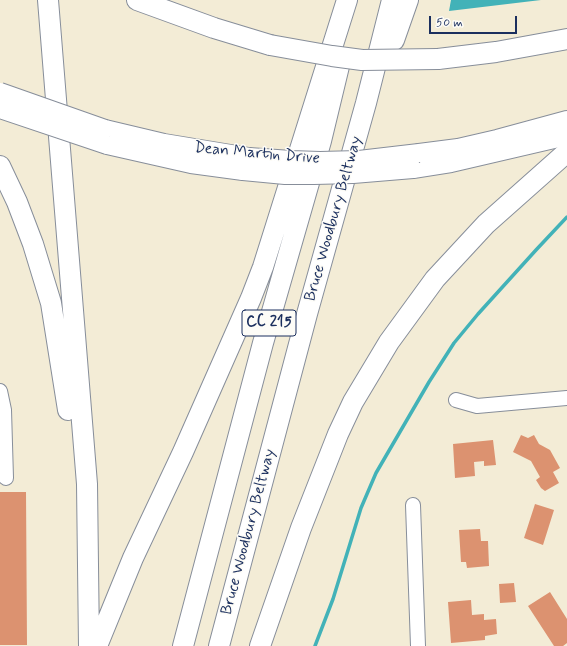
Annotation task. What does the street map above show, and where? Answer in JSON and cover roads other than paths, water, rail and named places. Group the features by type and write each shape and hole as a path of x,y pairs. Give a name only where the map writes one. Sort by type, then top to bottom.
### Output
{"highway":[{"path":"48,0 86,484 90,615 89,646"},
{"path":"137,0 214,28 270,45 362,60 438,59 531,46 567,39"},
{"path":"97,646 133,558 186,445 258,279 347,0"},
{"name":"CC 215","path":"183,646 263,343 320,141 356,0"},
{"name":"Bruce Woodbury Beltway","path":"219,646 307,314 366,103 392,0"},
{"path":"366,103 382,75 408,0"},
{"path":"531,46 557,32 567,29"},
{"path":"260,646 301,528 338,434 353,402 388,342 435,279 486,224 567,152"},
{"path":"0,166 17,202 51,303 68,405 77,511 90,615"}],"main road":[{"name":"Dean Martin Drive","path":"0,92 106,137"},
{"name":"Dean Martin Drive","path":"0,109 106,137 191,164 246,164 285,175 353,174 416,161 458,148 559,123"},
{"name":"Dean Martin Drive","path":"416,161 451,163 567,136"}],"street":[{"path":"0,390 4,410 6,478"},
{"path":"456,400 477,406 567,398"},
{"path":"413,505 418,646"}],"water":[{"path":"451,0 541,0 449,11"}],"waterway":[{"path":"315,646 333,599 361,508 376,473 429,382 454,343 478,314 567,217"}]}
